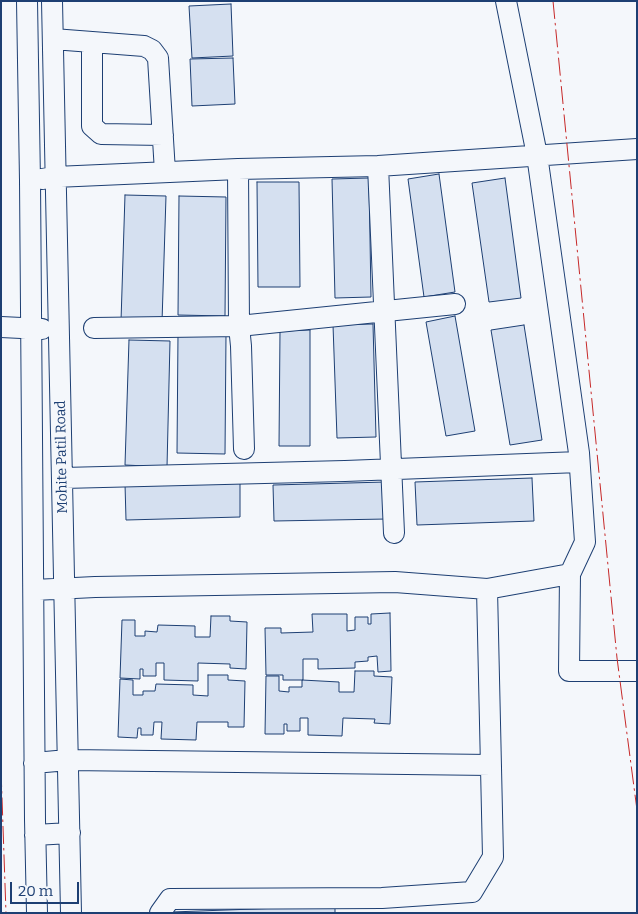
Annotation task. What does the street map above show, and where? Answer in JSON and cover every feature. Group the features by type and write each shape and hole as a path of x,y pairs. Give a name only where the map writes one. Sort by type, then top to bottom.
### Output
{"street":[{"path":"38,913 34,763 34,590 27,2 51,1"},
{"name":"Mohite Patil Road","path":"51,1 72,913"},
{"path":"506,1 537,154 579,462 585,542 570,574 569,670 637,670"},
{"path":"53,39 144,46 152,50 158,58 165,172"},
{"path":"92,42 92,126 101,134 163,135"},
{"path":"30,181 56,177 165,172 378,166 537,154 637,149"},
{"path":"378,166 394,533"},
{"path":"238,169 239,326 244,449"},
{"path":"94,328 239,326 455,304"},
{"path":"1,327 59,330"},
{"path":"63,478 579,462"},
{"path":"34,590 395,582 487,589 570,574"},
{"path":"160,913 170,899 382,898 472,892 493,857 487,589"},
{"path":"34,763 68,760 491,766"},
{"path":"35,835 70,833"}],"building":[{"path":"231,4 233,56 192,58 189,6"},
{"path":"233,58 235,104 192,106 190,59"},
{"path":"439,174 455,292 424,297 408,179"},
{"path":"369,178 371,297 335,298 332,179"},
{"path":"505,178 521,298 489,302 472,183"},
{"path":"257,182 299,182 300,287 258,287"},
{"path":"125,195 166,196 162,322 121,321"},
{"path":"179,196 226,197 225,316 178,315"},
{"path":"455,316 475,431 446,436 426,322"},
{"path":"373,324 376,437 337,438 333,325"},
{"path":"524,325 542,440 510,445 491,330"},
{"path":"310,330 310,446 279,446 280,331"},
{"path":"178,334 226,335 225,454 177,453"},
{"path":"129,340 170,341 167,467 125,465"},
{"path":"532,478 534,521 417,525 415,482"},
{"path":"240,482 240,517 126,520 125,484"},
{"path":"386,482 387,519 274,521 273,485"},
{"path":"390,613 391,671 378,672 377,656 368,657 368,661 355,662 355,668 318,669 318,659 303,659 303,680 283,680 283,675 266,675 265,628 281,628 281,633 313,632 312,614 347,614 347,631 355,630 355,617 368,617 368,624 371,624 371,614"},
{"path":"211,616 230,616 230,621 247,622 246,669 230,668 230,664 198,663 198,681 164,680 164,663 156,663 156,676 143,676 143,669 140,669 140,679 120,678 122,620 135,620 135,636 145,636 145,631 157,632 158,625 195,626 195,637 210,637"},
{"path":"355,671 374,671 374,676 392,677 390,724 374,723 375,719 343,718 342,736 308,735 308,718 300,718 300,731 287,731 287,724 284,724 284,734 265,734 266,676 279,676 279,691 289,692 289,687 302,687 302,680 339,682 339,692 354,692"},
{"path":"208,675 228,675 228,680 245,681 244,727 228,727 228,722 197,722 196,740 161,739 162,722 154,722 153,735 141,735 141,728 138,728 137,738 118,737 120,679 133,680 133,695 143,695 143,691 155,691 156,684 193,685 193,695 208,696"},
{"path":"335,906 335,913 172,913 172,912"}],"power":[{"path":"553,1 617,658 637,810"},
{"path":"1,769 6,913"}]}
